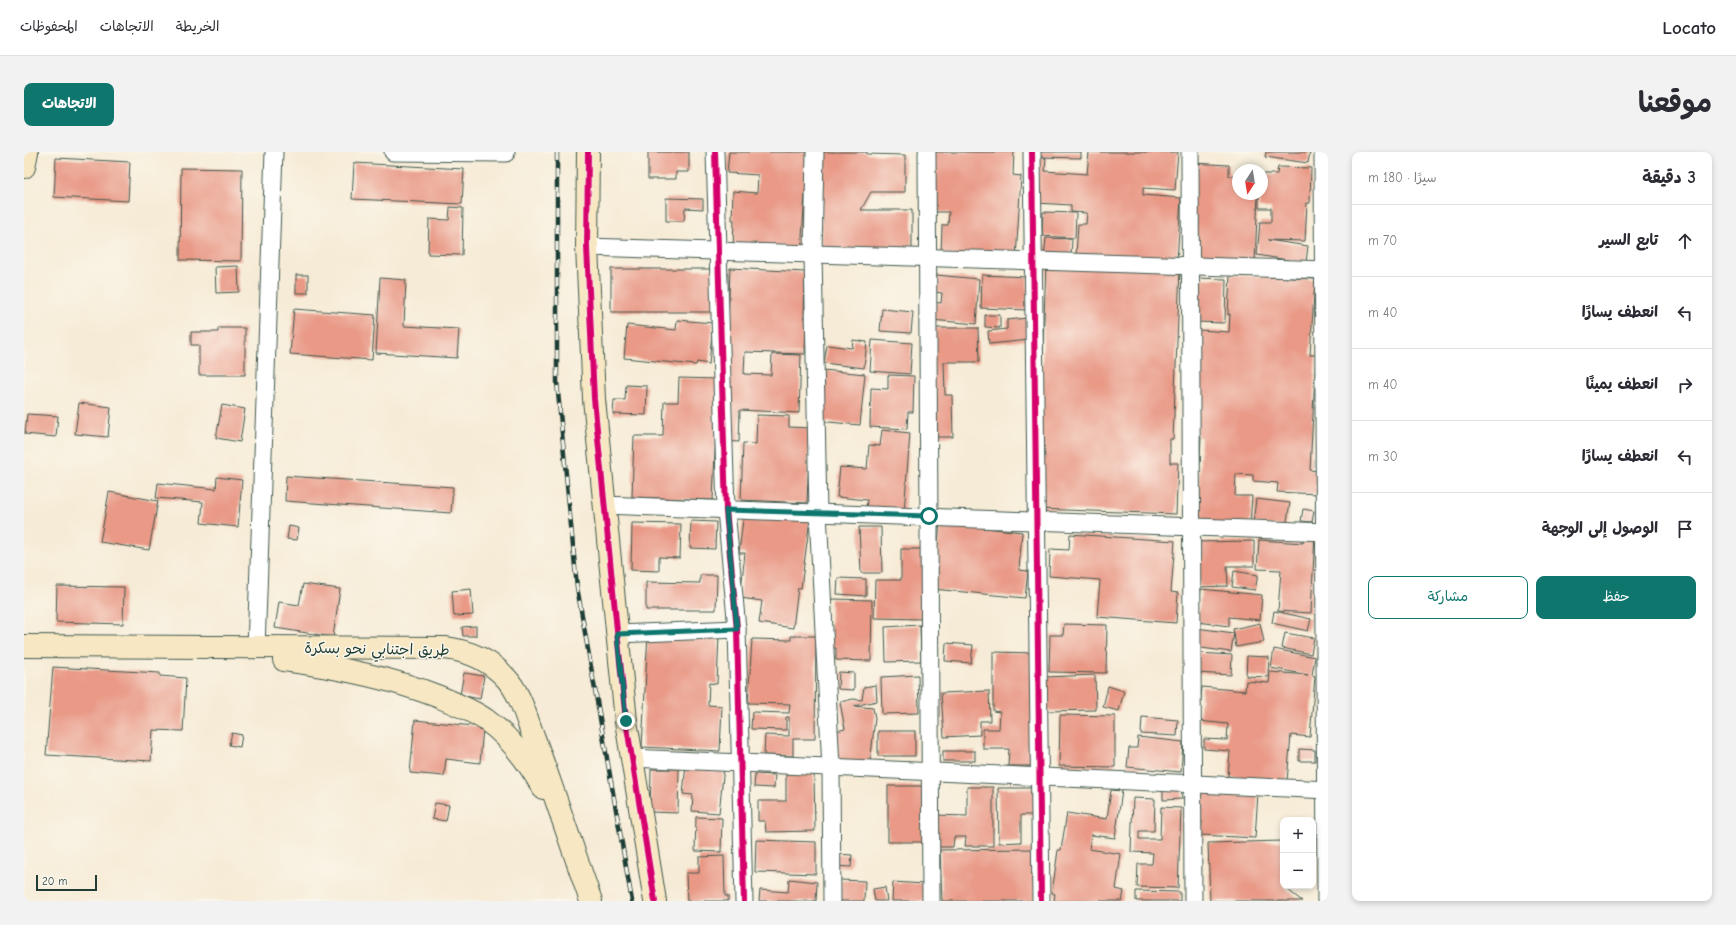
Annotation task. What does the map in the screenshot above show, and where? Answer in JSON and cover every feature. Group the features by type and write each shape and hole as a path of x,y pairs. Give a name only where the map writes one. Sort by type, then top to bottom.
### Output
{"street":[{"path":"24,167 27,152"},
{"path":"256,648 274,152"},
{"path":"393,152 506,154 506,152"},
{"path":"588,152 587,247 594,399 603,505 631,758 655,901"},
{"path":"715,152 726,510 737,629 744,901"},
{"path":"815,152 814,254 818,513 831,768 832,901"},
{"path":"927,152 932,901"},
{"path":"1032,152 1041,901"},
{"path":"1190,152 1193,901"},
{"path":"1323,152 1326,270 1326,901"},
{"path":"587,247 1326,270"},
{"path":"603,505 1326,532"},
{"path":"617,634 737,629"},
{"name":"طريق اجتنابي نحو بسكرة","path":"24,646 445,648 470,653 495,667 516,691 548,776 591,901"},
{"name":"طريق اجتنابي نحو بسكرة","path":"197,648 331,666 379,677 419,689 455,703 487,720 512,744 537,778 566,829"},
{"path":"631,758 1327,790"}],"building":[{"path":"648,152 689,152 689,172 676,172 676,179 648,179"},
{"path":"729,152 808,152 801,251 733,247 733,191 757,193 758,175 727,173"},
{"path":"822,152 867,152 867,154 905,155 905,192 871,192 861,210 912,210 912,253 821,250"},
{"path":"931,152 1014,152 1013,175 1021,176 1016,259 941,255 942,225 948,225 949,212 928,212"},
{"path":"1040,152 1081,152 1081,158 1040,157"},
{"path":"1089,152 1178,152 1175,190 1143,188 1143,195 1181,198 1177,263 1076,256 1078,224 1086,224 1087,213 1071,212 1071,205 1036,203 1039,158 1046,158 1045,171 1087,174"},
{"path":"1266,152 1310,152 1308,163 1265,157"},
{"path":"56,158 130,162 128,201 54,197"},
{"path":"354,163 464,169 462,204 352,199"},
{"path":"1192,163 1229,165 1229,176 1232,176 1232,200 1258,200 1255,262 1193,259"},
{"path":"1278,167 1311,168 1310,203 1307,203 1305,241 1268,240 1308,246 1306,263 1257,255 1260,222 1271,222 1271,208 1259,208 1259,200 1268,200 1268,174 1277,174"},
{"path":"181,168 242,169 241,261 180,260"},
{"path":"666,198 703,199 703,209 685,208 684,221 666,221"},
{"path":"450,207 463,208 462,255 428,254 429,219 449,220"},
{"path":"1043,212 1076,213 1075,238 1042,236"},
{"path":"1046,238 1072,239 1071,259 1044,258"},
{"path":"1046,264 1180,269 1173,439 1170,439 1170,463 1178,463 1176,514 1037,509"},
{"path":"238,266 239,292 216,293 215,267"},
{"path":"730,268 805,272 805,354 745,352 744,374 771,375 772,354 801,355 799,413 740,410 739,442 724,441"},
{"path":"611,269 714,269 714,312 611,312"},
{"path":"296,275 308,275 308,293 296,293"},
{"path":"936,275 979,279 976,324 931,320 932,302 941,303 942,293 934,292"},
{"path":"982,275 1028,277 1027,310 981,308"},
{"path":"1230,275 1315,279 1310,355 1316,355 1310,470 1319,471 1318,494 1277,492 1278,483 1253,481 1253,475 1236,474 1235,496 1252,496 1250,526 1197,524 1201,437 1197,437 1199,330 1229,332 1230,314 1228,315"},
{"path":"380,278 406,280 404,326 459,329 457,358 376,353"},
{"path":"1196,278 1226,279 1225,323 1196,322"},
{"path":"294,309 375,315 372,360 290,354"},
{"path":"882,309 913,312 911,333 880,331"},
{"path":"985,315 1000,315 1000,328 985,327"},
{"path":"1028,318 1030,340 989,344 988,331 1007,329 1007,320"},
{"path":"677,320 713,323 709,364 697,362 696,365 624,358 627,325 676,330"},
{"path":"218,328 245,328 245,375 199,375 199,345 191,345 191,332 218,332"},
{"path":"933,328 978,328 979,362 944,362 945,395 952,395 953,437 934,437"},
{"path":"853,340 867,342 864,368 824,363 827,345 852,348"},
{"path":"872,340 912,343 910,374 870,371"},
{"path":"823,370 865,374 860,425 818,421"},
{"path":"888,375 914,376 913,412 908,412 907,429 870,427 871,388 888,389"},
{"path":"679,378 718,379 713,500 632,497 634,436 663,436 664,402 678,402"},
{"path":"626,385 647,386 646,415 613,414 614,400 625,400"},
{"path":"79,403 111,407 108,437 75,434"},
{"path":"222,405 245,409 240,442 216,438"},
{"path":"27,414 58,416 56,437 25,434"},
{"path":"757,415 789,416 789,427 810,428 807,503 741,500 743,443 756,444"},
{"path":"882,430 910,433 904,512 866,509 867,500 837,497 840,467 867,469 869,445 880,446"},
{"path":"286,476 453,487 451,513 285,501"},
{"path":"217,477 242,480 238,527 201,523 203,502 156,498 158,483 216,489"},
{"path":"109,492 158,501 149,550 100,542"},
{"path":"1256,499 1290,503 1286,527 1253,523"},
{"path":"1303,509 1314,511 1312,522 1301,521"},
{"path":"744,511 810,519 801,588 798,588 793,628 759,623 762,601 740,598 745,553 739,553"},
{"path":"691,521 716,522 715,549 690,548"},
{"path":"632,523 681,524 680,558 659,557 659,571 631,570"},
{"path":"940,523 1022,532 1019,570 1028,571 1025,598 933,589"},
{"path":"289,526 299,528 297,540 287,539"},
{"path":"859,527 881,527 882,573 861,573"},
{"path":"1303,533 1315,533 1311,613 1278,611 1281,570 1257,569 1259,540 1303,543"},
{"path":"1070,534 1175,541 1171,592 1178,593 1176,623 1097,617 1100,580 1049,576 1050,549 1069,550"},
{"path":"1254,541 1254,566 1227,566 1228,586 1199,587 1194,542"},
{"path":"901,549 924,549 923,619 874,618 875,580 901,580"},
{"path":"1234,571 1258,575 1255,590 1232,587"},
{"path":"700,575 717,575 716,610 646,610 646,582 700,583"},
{"path":"838,578 866,579 866,596 837,594"},
{"path":"303,584 340,589 333,637 275,628 279,602 299,605"},
{"path":"57,586 124,587 123,624 56,622"},
{"path":"471,589 473,615 454,616 452,591"},
{"path":"1201,589 1262,595 1260,620 1229,617 1229,626 1198,622"},
{"path":"831,599 872,600 871,661 836,660 836,648 830,648"},
{"path":"1274,611 1311,619 1308,631 1272,623"},
{"path":"1260,623 1264,642 1236,647 1233,629"},
{"path":"1064,624 1107,625 1106,673 1049,672 1050,635 1063,635"},
{"path":"920,625 921,661 886,662 885,627"},
{"path":"476,626 476,636 463,636 462,627"},
{"path":"1196,628 1234,633 1231,652 1194,647"},
{"path":"648,632 719,635 717,684 709,683 708,705 722,706 720,751 642,747"},
{"path":"1285,633 1314,638 1311,654 1282,648"},
{"path":"791,636 816,636 815,739 793,739 793,756 764,755 765,735 789,736 789,717 786,717 786,730 751,729 752,712 789,713 790,704 748,703 752,639 791,640"},
{"path":"946,643 973,645 971,663 945,661"},
{"path":"1274,649 1315,657 1312,675 1315,676 1310,737 1291,735 1287,781 1228,777 1230,751 1204,749 1204,739 1227,740 1228,724 1199,721 1202,687 1245,691 1246,681 1269,683 1270,672 1308,675 1271,668"},
{"path":"993,652 1035,653 1034,766 1008,766 1009,749 983,749 983,729 999,729 1000,712 993,711"},
{"path":"1198,653 1232,655 1231,675 1196,673"},
{"path":"1247,656 1269,657 1268,677 1246,676"},
{"path":"53,667 160,673 160,676 186,678 183,731 153,730 151,761 46,755"},
{"path":"839,672 854,673 854,690 838,689"},
{"path":"464,673 484,676 480,699 460,695"},
{"path":"918,675 919,713 882,714 881,677"},
{"path":"1095,675 1096,710 1046,711 1045,677"},
{"path":"876,685 877,701 854,706 873,708 875,718 870,765 838,765 836,731 845,729 840,702 853,699 862,700 864,687"},
{"path":"1108,686 1124,691 1119,711 1103,707"},
{"path":"989,691 990,721 980,721 980,735 944,737 941,693"},
{"path":"1060,715 1115,716 1115,767 1059,766"},
{"path":"1142,717 1178,720 1177,736 1141,734"},
{"path":"415,720 483,727 480,763 446,759 444,776 410,773"},
{"path":"878,731 915,731 915,756 878,756"},
{"path":"232,733 242,735 240,747 229,745"},
{"path":"1138,737 1183,742 1181,772 1127,767 1129,748 1137,748"},
{"path":"1299,749 1315,750 1315,761 1299,761"},
{"path":"943,751 975,751 975,761 943,761"},
{"path":"686,764 724,767 719,813 692,811 693,795 683,794"},
{"path":"651,769 679,769 678,813 650,812"},
{"path":"814,773 815,831 766,832 765,821 758,821 758,801 786,801 786,774"},
{"path":"755,774 775,775 774,788 754,787"},
{"path":"888,786 924,786 924,842 888,842"},
{"path":"967,787 993,787 993,846 965,846 966,837 954,837 953,847 934,847 934,815 967,816"},
{"path":"998,788 1035,788 1035,815 1021,815 1021,842 999,843"},
{"path":"1181,788 1182,799 1163,800 1163,789"},
{"path":"1111,790 1122,791 1115,838 1091,835 1089,849 1121,854 1116,889 1124,891 1122,901 1054,901 1055,894 1052,893 1058,850 1061,850 1067,813 1107,819"},
{"path":"1199,790 1258,793 1255,838 1201,835 1202,821 1198,820"},
{"path":"1133,798 1155,799 1154,831 1139,831 1139,839 1160,839 1161,807 1181,808 1178,888 1137,887 1138,864 1152,864 1153,853 1131,852"},
{"path":"435,803 449,805 446,821 432,819"},
{"path":"696,817 722,818 721,852 695,851"},
{"path":"756,840 816,842 816,874 755,872"},
{"path":"1280,841 1280,889 1287,889 1302,901 1210,901 1208,843"},
{"path":"1036,849 1036,901 942,901 940,850"},
{"path":"836,854 852,855 851,867 835,866"},
{"path":"724,856 725,896 728,896 728,901 687,901 686,873 699,873 699,857"},
{"path":"789,879 817,882 816,901 759,901 760,890 788,892"},
{"path":"840,880 865,881 864,901 840,901"},
{"path":"893,882 925,884 925,901 892,901"},
{"path":"885,887 887,901 875,901 873,889"},
{"path":"1136,891 1180,892 1180,901 1136,901"}],"railway":[{"path":"557,152 557,382 577,587 632,901"}],"cycle path":[{"path":"588,152 587,247 594,399 626,721 655,901"},
{"path":"715,152 726,510 737,629 744,901"},
{"path":"1032,152 1041,901"}],"route":[{"path":"626,721 617,634 737,629 726,510 929,516"}]}
